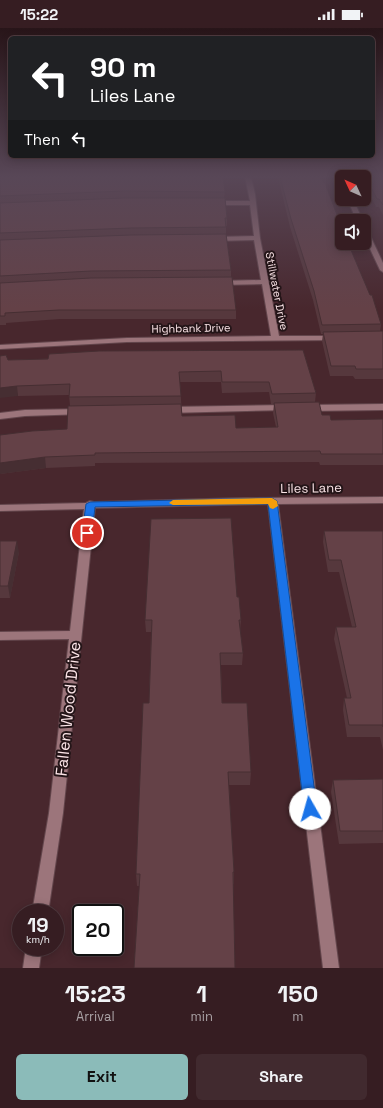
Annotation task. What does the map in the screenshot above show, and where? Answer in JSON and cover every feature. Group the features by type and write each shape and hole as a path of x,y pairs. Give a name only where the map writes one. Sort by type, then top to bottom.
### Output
{"street":[{"name":"Stillwater Drive","path":"255,221 275,338"},
{"path":"209,239 257,238"},
{"path":"371,244 383,270"},
{"path":"210,283 265,282"},
{"name":"Highbank Drive","path":"0,347 127,340 344,338"},
{"path":"162,410 383,407"},
{"path":"0,416 25,413 92,412"},
{"name":"Liles Lane","path":"0,508 90,504 383,500"},
{"path":"272,501 331,968"},
{"name":"Fallen Wood Drive","path":"41,904 56,813 90,504"},
{"path":"0,636 76,635"},
{"path":"31,968 33,956"}],"building":[{"path":"0,221 225,221 226,227 131,228 0,233"},
{"path":"292,221 335,221 335,250 351,250 370,295 372,295 381,324 322,325 314,291"},
{"path":"226,234 231,270 91,271 0,276 0,240 131,235"},
{"path":"232,277 236,310 59,310 5,313 5,316 0,316 0,283 91,278"},
{"path":"383,331 383,369 356,369 355,366 331,366 323,332"},
{"path":"303,350 316,393 272,394 269,382 222,382 221,371 179,372 181,396 69,397 70,384 0,388 0,356 6,355 8,360 48,359 49,354 99,351"},
{"path":"319,402 322,415 330,415 331,420 383,419 383,454 321,454 320,451 95,453 95,455 45,457 0,463 0,435 67,429 68,406 181,404 182,416 235,415 236,428 278,427 274,403"},
{"path":"231,518 243,653 220,653 222,703 247,703 251,772 228,772 234,872 235,968 134,968 140,874 136,874 143,703 149,703 152,620 145,620 151,519"},
{"path":"324,531 383,531 383,725 349,725 344,698 351,698 336,627 356,627 341,560 329,560"},
{"path":"0,541 17,541 8,586 0,586"},
{"path":"383,779 383,831 340,831 333,780"}],"slow traffic":[{"path":"173,503 272,501 273,506"}],"route":[{"path":"87,533 90,504 272,501 310,809"}]}
